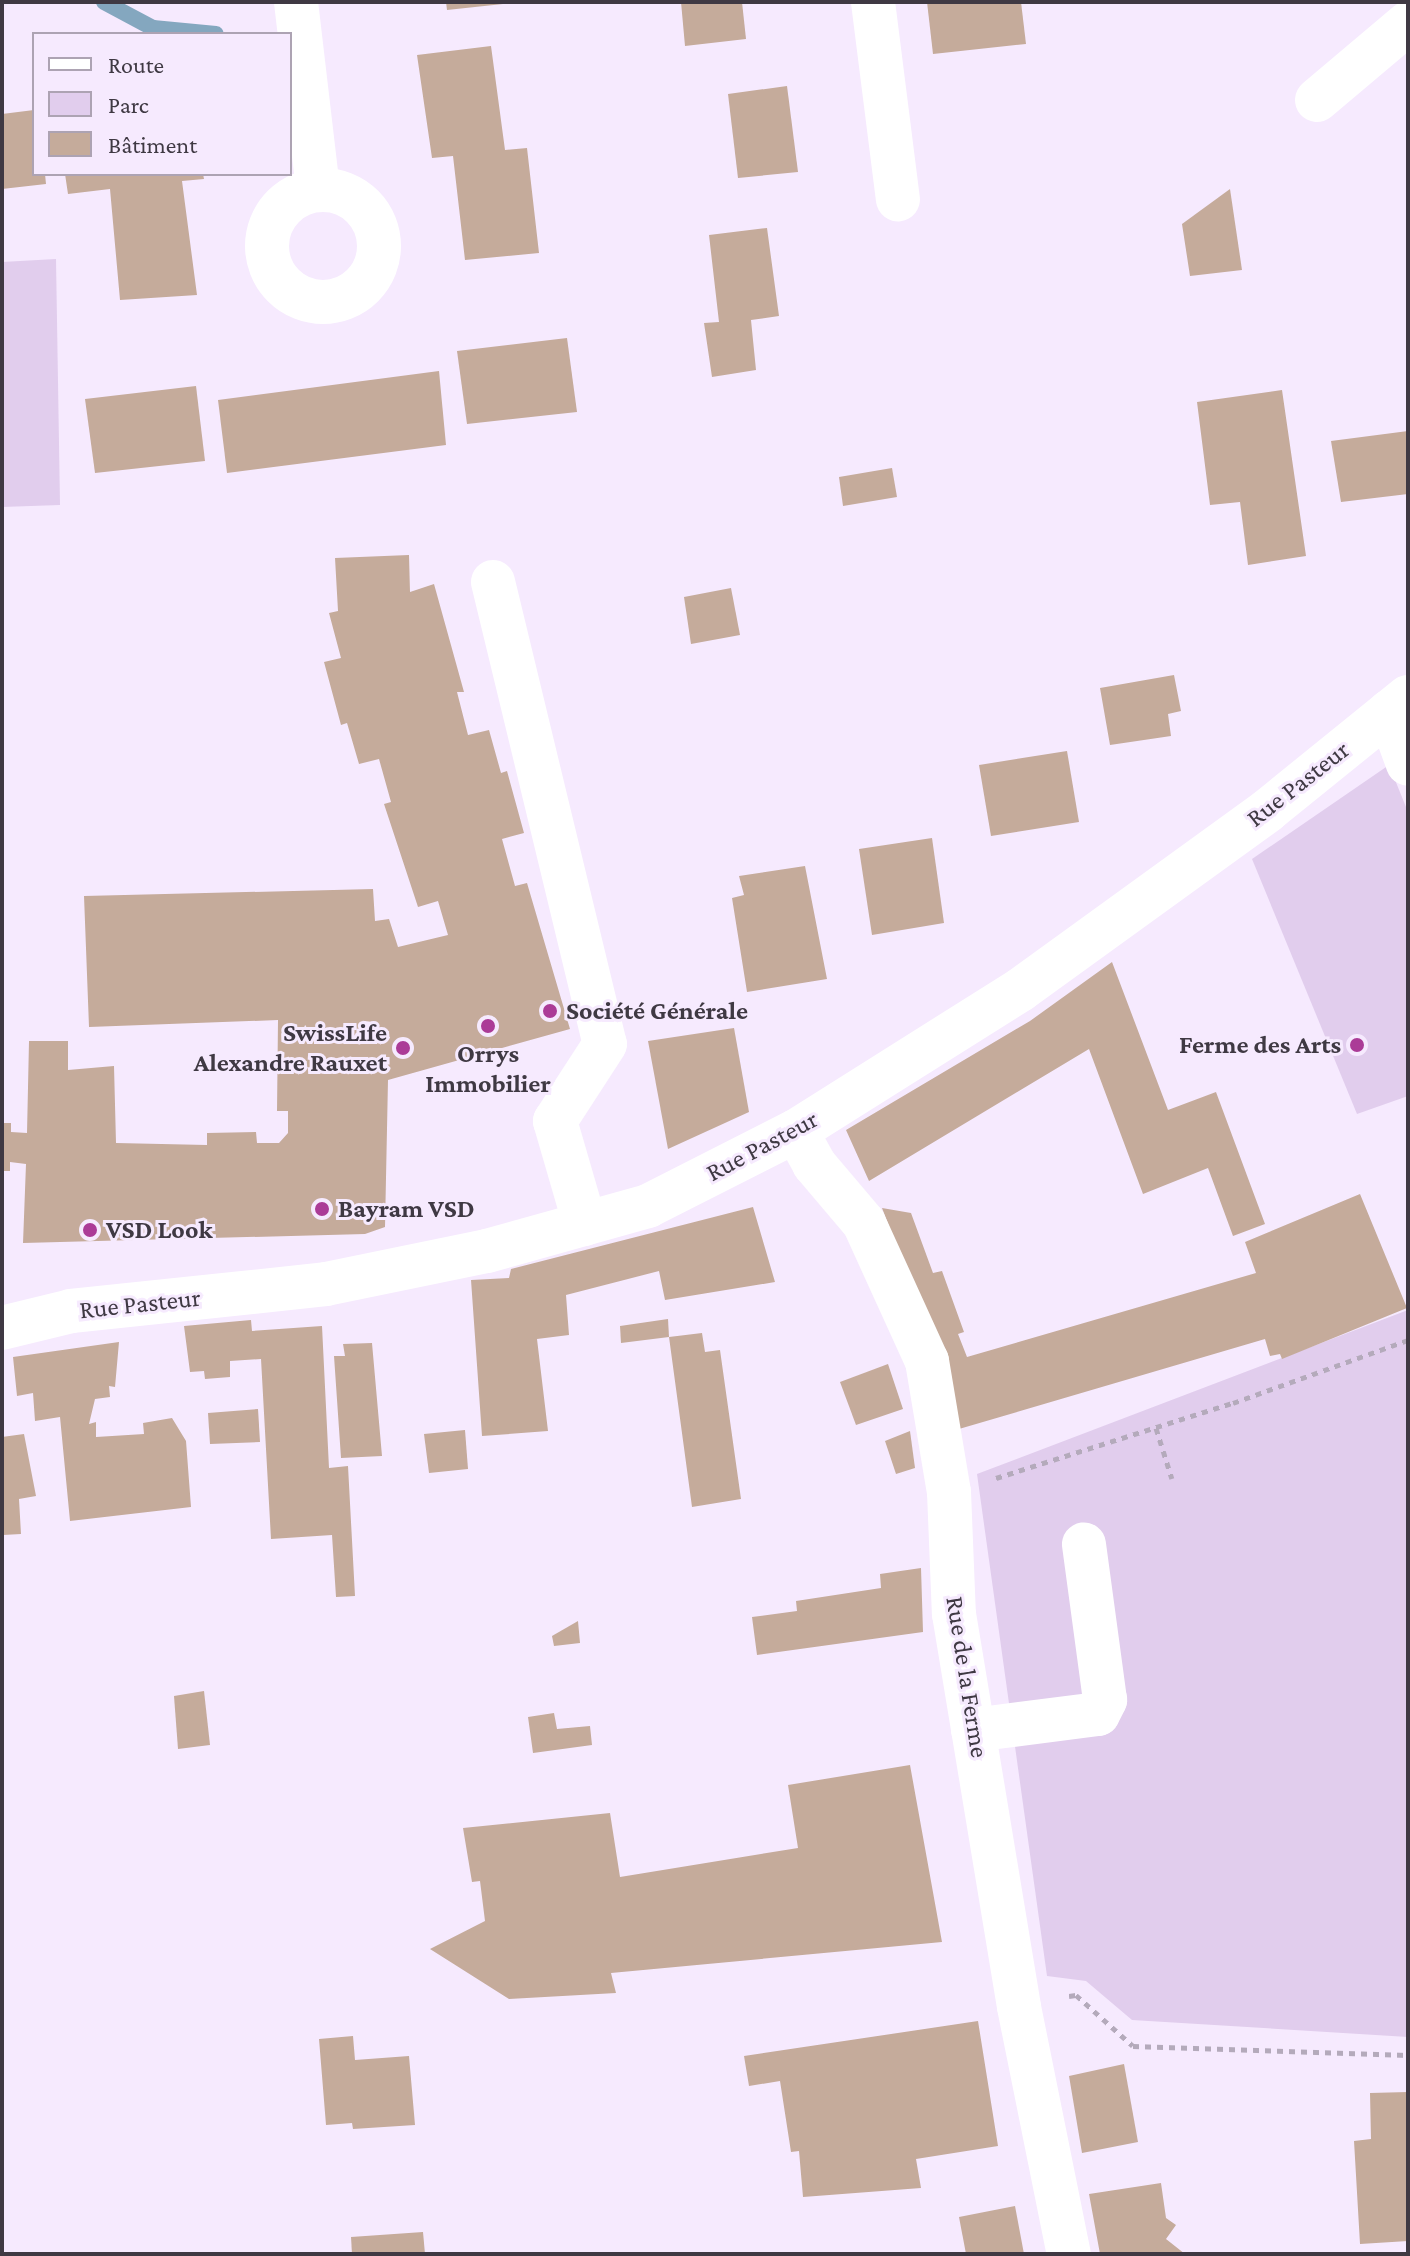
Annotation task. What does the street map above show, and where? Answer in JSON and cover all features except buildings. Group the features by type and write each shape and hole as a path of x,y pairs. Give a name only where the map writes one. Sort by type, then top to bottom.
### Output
{"street":[{"path":"296,2 318,190"},
{"path":"873,2 898,199"},
{"path":"1317,100 1408,23"},
{"path":"493,582 605,1044 555,1121 585,1224"},
{"path":"1399,704 1408,764"},
{"name":"Rue Pasteur","path":"2,1328 71,1311 326,1284 487,1251 648,1206 796,1131 1020,990 1267,811 1399,704"},
{"name":"Rue de la Ferme","path":"796,1131 814,1164 864,1223 927,1361 949,1492 954,1614 1019,2007 1069,2254"},
{"path":"973,1730 1098,1714 1105,1700 1084,1544"}],"path":[{"path":"949,1492 1156,1428 1408,1340"},
{"path":"1156,1428 1172,1479"},
{"path":"1019,2007 1076,1995 1133,2046 1408,2055"}],"green space":[{"path":"56,259 60,505 2,507 2,262"},
{"path":"1389,765 1408,812 1408,1096 1357,1114 1252,859"},
{"path":"1408,1310 1408,2037 1132,2020 1086,1981 1047,1976 977,1474"}],"waterway":[{"path":"104,2 153,28 195,32"}],"place":[{"name":"Société Générale","path":"550,1011"},
{"name":"Orrys Immobilier","path":"488,1026"},
{"name":"Ferme des Arts","path":"1357,1045"},
{"name":"SwissLife Alexandre Rauxet","path":"403,1048"},
{"name":"Bayram VSD","path":"322,1209"},
{"name":"VSD Look","path":"90,1230"}]}
